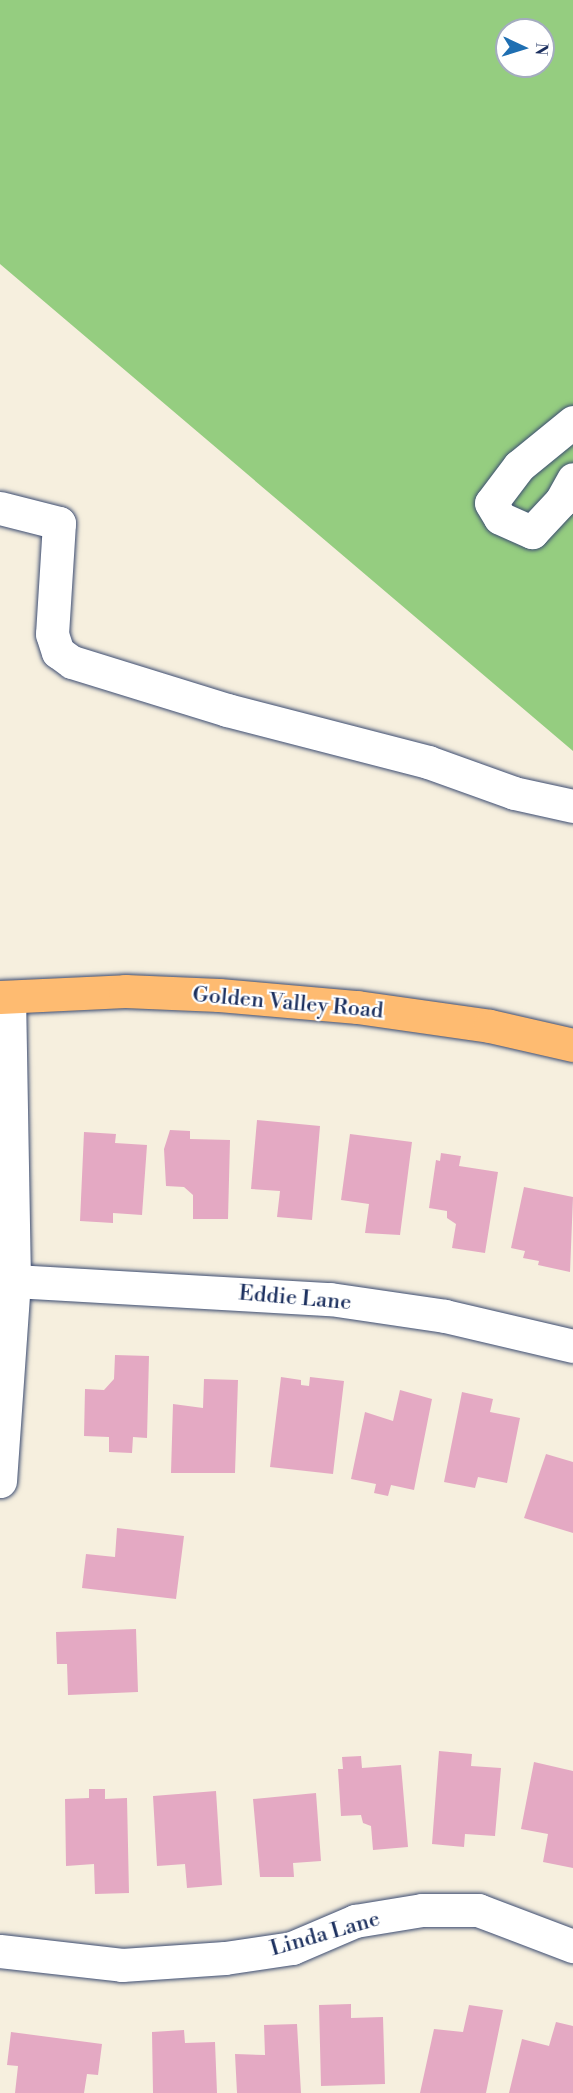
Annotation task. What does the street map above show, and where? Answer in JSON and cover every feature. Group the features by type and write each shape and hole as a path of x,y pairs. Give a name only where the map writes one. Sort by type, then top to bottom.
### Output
{"main road":[{"name":"Golden Valley Road","path":"4,997 125,991 254,998 357,1007 490,1026 573,1045"}],"street":[{"path":"573,422 519,466 491,502 501,518 532,532 561,501 573,479"},
{"path":"0,508 59,523 52,633 58,652 72,662 227,710 428,762 514,793 573,806"},
{"path":"0,1481 14,1281 4,997"},
{"name":"Eddie Lane","path":"14,1281 330,1299 445,1316 573,1346"},
{"name":"Linda Lane","path":"0,1951 122,1965 225,1958 292,1948 355,1921 433,1910 478,1910 573,1946"}],"green space":[{"path":"0,0 573,0 573,751 0,264"}],"building":[{"path":"257,1120 320,1126 312,1220 277,1217 280,1191 251,1189"},
{"path":"170,1130 190,1131 190,1139 230,1140 228,1219 193,1219 193,1195 184,1187 166,1186 164,1149"},
{"path":"84,1132 116,1134 115,1143 147,1145 142,1215 113,1213 113,1223 80,1221"},
{"path":"350,1134 412,1142 400,1235 365,1233 369,1204 341,1200"},
{"path":"441,1153 461,1156 459,1166 498,1172 485,1253 452,1248 456,1224 447,1218 447,1211 429,1208 436,1160 440,1161"},
{"path":"524,1187 573,1197 570,1272 538,1265 539,1261 523,1258 525,1251 511,1248"},
{"path":"115,1355 149,1356 147,1438 133,1437 132,1453 109,1452 109,1437 84,1436 85,1389 104,1390 114,1379"},
{"path":"281,1377 301,1380 301,1385 309,1386 310,1377 344,1381 333,1474 270,1467"},
{"path":"204,1379 238,1380 235,1473 171,1473 173,1404 203,1408"},
{"path":"400,1390 432,1399 414,1490 391,1485 388,1496 374,1493 376,1484 351,1479 365,1412 393,1421"},
{"path":"462,1392 493,1399 490,1412 520,1418 507,1483 478,1477 475,1488 444,1482"},
{"path":"546,1454 573,1462 573,1533 524,1518"},
{"path":"117,1528 184,1536 176,1599 82,1588 86,1554 115,1557"},
{"path":"136,1629 138,1692 68,1695 67,1664 57,1664 56,1632"},
{"path":"439,1751 472,1754 471,1766 501,1768 495,1836 465,1834 464,1847 432,1844"},
{"path":"361,1756 362,1768 401,1765 408,1847 373,1850 371,1826 363,1823 361,1815 341,1816 338,1769 343,1769 342,1757"},
{"path":"534,1762 573,1771 573,1868 543,1862 548,1834 521,1829"},
{"path":"89,1789 105,1789 105,1799 127,1798 129,1893 95,1894 94,1864 66,1866 65,1799 89,1798"},
{"path":"216,1791 222,1885 187,1888 185,1864 157,1866 153,1796"},
{"path":"316,1793 321,1861 293,1863 294,1877 260,1877 253,1799"},
{"path":"351,2004 351,2018 383,2017 385,2084 321,2086 319,2005"},
{"path":"469,2005 503,2010 486,2093 420,2093 434,2029 463,2032"},
{"path":"556,2022 573,2026 573,2093 509,2093 522,2039 549,2046"},
{"path":"297,2024 301,2093 237,2093 235,2054 265,2055 264,2025"},
{"path":"184,2030 185,2043 215,2042 217,2093 153,2093 152,2032"},
{"path":"11,2032 102,2044 98,2075 87,2074 84,2093 15,2093 18,2066 7,2065"}]}
